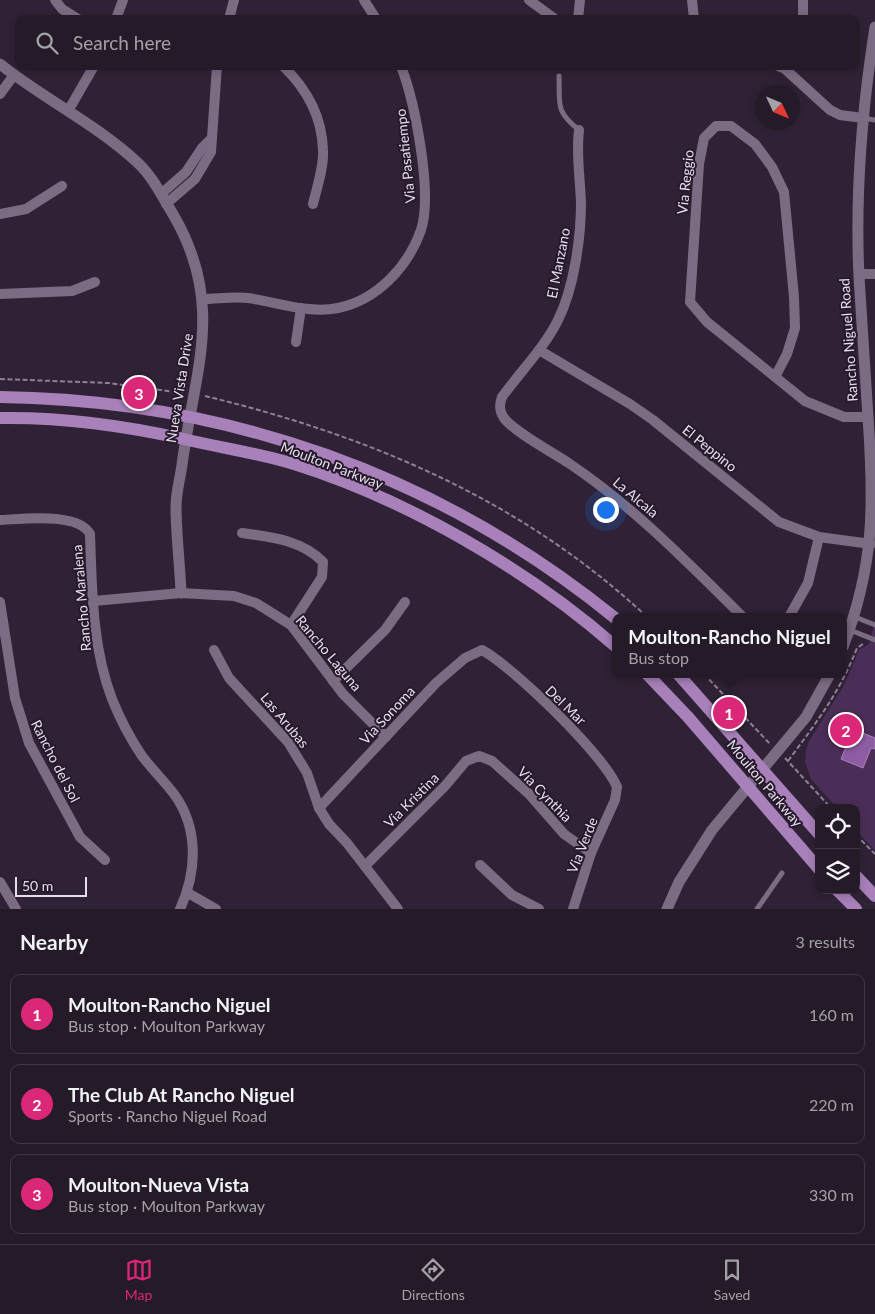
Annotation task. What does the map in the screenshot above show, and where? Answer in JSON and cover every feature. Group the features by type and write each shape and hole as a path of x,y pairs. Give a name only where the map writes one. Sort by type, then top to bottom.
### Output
{"main road":[{"name":"Moulton Parkway","path":"0,396 81,399 129,406 231,425 307,446 386,476 423,494 535,559 612,616"},
{"name":"Moulton Parkway","path":"0,418 102,423 141,429 185,440 241,449 295,465 345,483 446,531 531,582 577,614 612,643"},
{"name":"Moulton Parkway","path":"651,678 688,716 815,864"},
{"name":"Moulton Parkway","path":"682,678 815,830"},
{"path":"860,880 875,896"},
{"path":"841,894 856,909"}],"street":[{"path":"55,0 62,9 72,15"},
{"path":"117,15 123,0"},
{"path":"230,15 234,0"},
{"path":"364,0 373,15"},
{"path":"529,0 550,15"},
{"path":"578,15 580,0"},
{"path":"692,0 694,15"},
{"path":"803,0 803,15"},
{"name":"Rancho Niguel Road","path":"847,637 855,617 866,575 874,510 859,274 858,221 863,118 875,27"},
{"name":"Nueva Vista Drive","path":"0,64 112,140 140,164 164,199 187,241 202,299 204,321 202,353 185,440 176,506 181,593"},
{"path":"68,111 92,70"},
{"path":"164,199 186,172 197,165 212,138 217,70"},
{"path":"287,70 299,81 319,116 323,152 314,204"},
{"name":"Via Pasatiempo","path":"202,299 244,297 301,308 336,308 357,302 376,290 402,267 421,230 424,192 416,112 402,70"},
{"path":"786,70 830,110 840,115 863,118"},
{"path":"0,94 14,75"},
{"name":"Via Reggio","path":"775,377 787,354 795,328 794,297 784,192 772,167 755,144 731,126 716,126 704,138 699,164 690,302 707,322 775,377 813,406 844,417 868,417"},
{"name":"El Manzano","path":"501,412 500,404 502,397 539,350 558,321 567,299 580,234 581,201 576,152 579,130"},
{"path":"0,214 26,209 62,186"},
{"path":"859,274 875,274"},
{"path":"0,294 72,291 95,282"},
{"path":"296,342 301,308"},
{"name":"El Peppino","path":"539,350 630,404 653,420 779,522 819,537 871,544"},
{"name":"La Alcala","path":"501,412 505,420 593,479 668,543 739,613"},
{"name":"Rancho Maralena","path":"0,520 39,518 74,522 86,528 90,534 96,633 112,698 125,728 142,755 174,795 184,813 194,854 188,893 180,909"},
{"path":"242,532 278,538 313,552 323,562 322,577 290,625"},
{"path":"792,613 808,583 819,537"},
{"name":"Rancho Laguna","path":"94,601 181,593 234,596 256,603 290,625 333,682 386,737"},
{"name":"Rancho del Sol","path":"0,602 14,698 26,736 80,837 104,860"},
{"path":"333,682 385,630 405,602"},
{"name":"Las Arubas","path":"214,650 229,678 258,708 298,756 319,808 329,824 398,909"},
{"name":"Via Sonoma","path":"319,808 436,683 465,658 482,650"},
{"name":"Del Mar","path":"482,650 494,656 580,737 614,780 617,792"},
{"path":"667,909 679,882 712,830 806,717 828,678"},
{"name":"Via Cynthia","path":"479,756 492,761 529,794 564,834 592,853"},
{"name":"Via Kristina","path":"365,866 445,786 466,761 479,756"},
{"name":"Via Verde","path":"573,909 592,853 617,792"},
{"path":"480,865 512,895 539,909"},
{"path":"0,882 16,909"},
{"path":"188,893 216,909"}],"lane":[{"path":"559,76 560,107 563,118 579,130"},
{"path":"863,118 875,120"},
{"path":"855,617 875,626"},
{"path":"850,630 875,640"},
{"path":"757,909 782,873"}],"path":[{"path":"847,671 857,648 863,644"},
{"path":"708,678 827,804"},
{"path":"788,761 828,706 844,678"},
{"path":"860,839 875,854"}],"shaded area":[{"path":"875,621 875,851 860,834 860,804 833,804 811,779 805,762 809,741 843,687 859,650 869,644"},
{"path":"853,729 875,738 875,749 871,748 863,768 841,759"}],"place":[{"name":"Moulton-Nueva Vista","path":"139,393"},
{"name":"Moulton-Rancho Niguel","path":"729,713"},
{"name":"The Club At Rancho Niguel","path":"846,730"}]}
